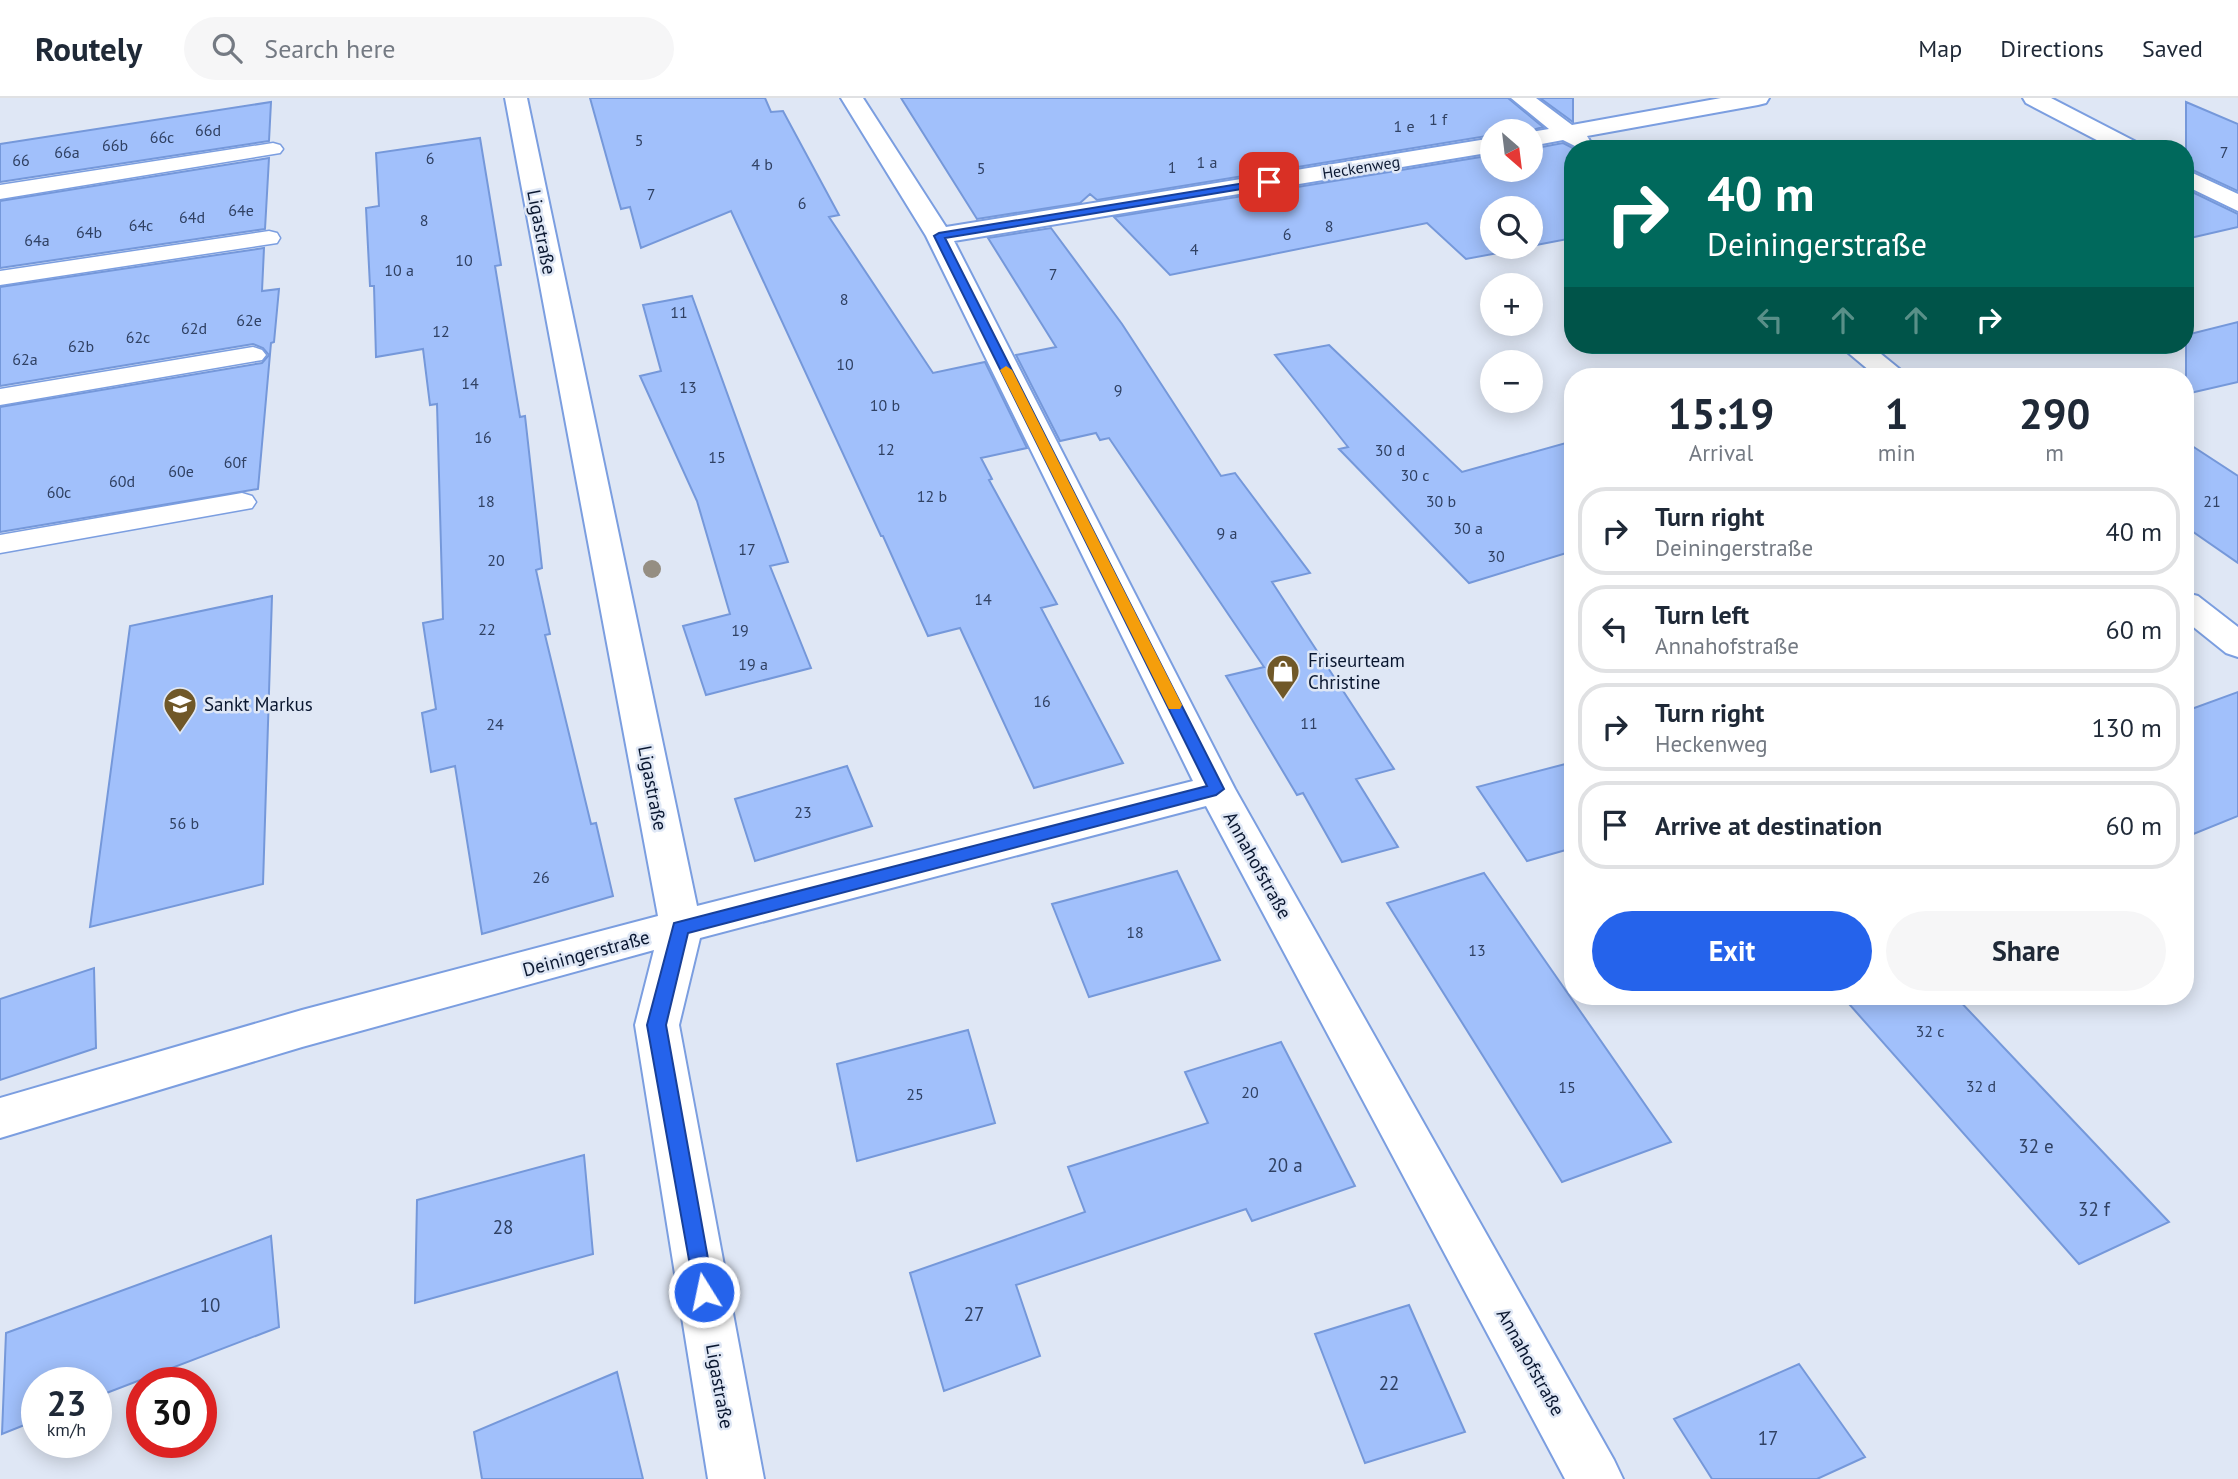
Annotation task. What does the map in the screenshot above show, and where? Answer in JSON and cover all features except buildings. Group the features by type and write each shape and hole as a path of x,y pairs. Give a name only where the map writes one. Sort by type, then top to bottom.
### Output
{"street":[{"name":"Ligastraße","path":"516,98 681,928 657,1025 736,1479"},
{"name":"Annahofstraße","path":"852,98 939,236 1216,789 1595,1479"},
{"path":"1522,98 1578,140"},
{"path":"1544,137 1758,98"},
{"path":"2034,98 2115,140"},
{"name":"Heckenweg","path":"939,236 1480,147"},
{"path":"2194,181 2238,204"},
{"path":"1865,354 1883,368"},
{"path":"2194,609 2231,632"},
{"name":"Deiningerstraße","path":"0,1118 169,1066 681,928 1216,789"}],"lane":[{"path":"0,192 273,149"},
{"path":"0,278 269,239"},
{"path":"0,397 253,355"},
{"path":"0,544 242,502"}],"slow traffic":[{"path":"1006,370 1175,705"}],"place":[{"name":"Friseurteam Christine","path":"1283,701"},
{"name":"Sankt Markus","path":"180,734"}],"route":[{"path":"704,1292 657,1025 681,928 1216,789 939,236 1269,182"}]}
